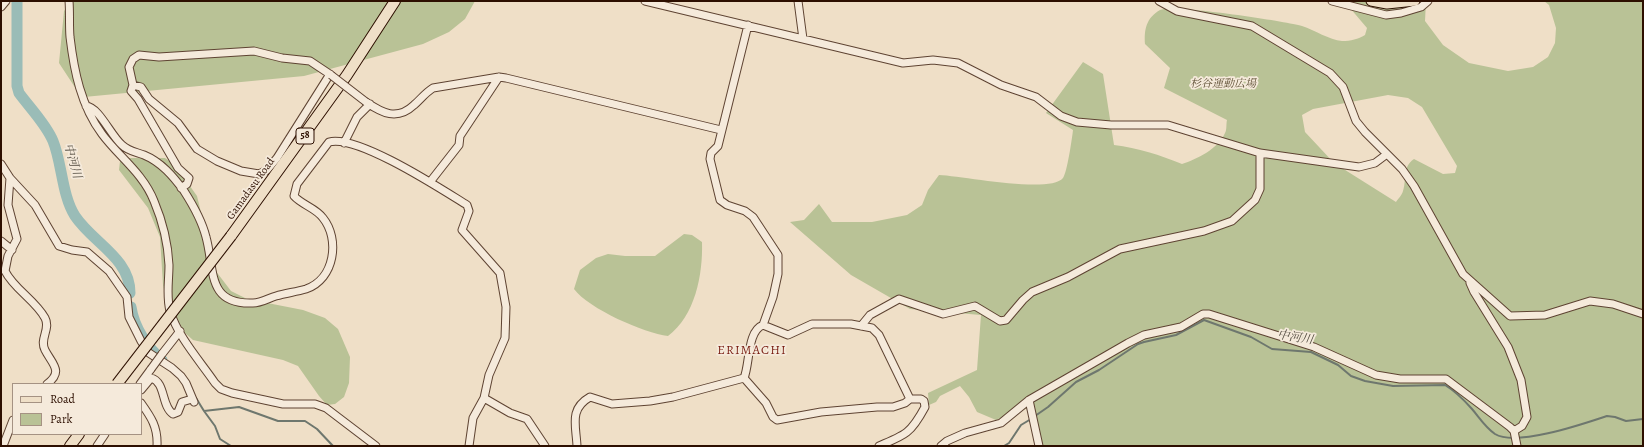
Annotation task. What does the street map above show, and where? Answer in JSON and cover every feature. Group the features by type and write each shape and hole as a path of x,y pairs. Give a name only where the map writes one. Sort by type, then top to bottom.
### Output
{"highway":[{"name":"Gamadasu Road","path":"118,383 231,236 302,140 395,1"}],"main road":[{"path":"1371,1 1387,4 1415,1"}],"street":[{"path":"1,7 6,1"},
{"path":"68,1 72,51 78,80 86,106 105,138 137,172 150,190 155,203 168,254 168,298 170,311 180,332 221,389 232,394 284,404 315,404 326,408 376,446"},
{"path":"645,1 903,63 933,60 952,61 1001,85 1036,97 1061,116 1077,122 1111,125 1168,125 1260,153 1359,167 1375,163 1387,154"},
{"path":"798,1 803,39"},
{"path":"1159,1 1177,11 1252,26 1330,73 1343,88 1356,121 1402,169 1414,186 1458,267 1470,282 1510,316 1545,315 1590,301 1613,304 1643,314"},
{"path":"1332,1 1386,15 1401,13 1421,7 1428,1"},
{"path":"577,446 576,411 580,403 590,397 612,404 650,401 673,397 744,378 748,370 750,349 755,331 763,325 773,298 778,274 778,255 753,217 745,211 727,205 720,200 710,159 711,154 718,146 748,25"},
{"path":"181,188 187,184 189,178 178,168 138,99 131,91 133,85 129,67 133,59 139,55 174,56 254,51 282,58 310,61 331,74 368,103 388,114 401,114 408,110 424,94 433,88 499,77 721,130"},
{"path":"133,85 141,87 149,99 178,123 202,153 233,168 259,174 267,170 277,158 331,74"},
{"path":"430,182 459,144 460,136 499,77"},
{"path":"344,143 357,117 368,103"},
{"path":"86,106 94,109 122,146 145,155 160,164 172,175 197,213 205,233 213,279 225,297 239,303 255,303 308,288 323,277 328,269 334,243 332,233 322,216 299,202 294,196 297,184 329,142 344,143 382,155 467,205 468,211 462,230 500,274 506,307 505,338 490,375 484,398 473,418 472,441 469,446"},
{"path":"861,326 870,315 899,299 943,314 975,306 1000,321 1006,320 1032,292 1068,277 1116,250 1204,231 1232,221 1255,200 1260,189 1260,153"},
{"path":"1,164 10,178 35,205 59,246 72,250 84,251 100,262 116,280 131,302 129,317 141,341 149,353 172,368 180,376 186,383 193,400 182,402 178,412 173,414 167,408 160,388 155,380 151,378 142,389"},
{"path":"10,178 8,205 17,239 5,263 4,271 42,313 47,322 43,345 54,364 56,373 53,379 48,383"},
{"path":"1,240 12,250"},
{"path":"941,446 947,441 965,433 1001,423 1028,400 1066,377 1144,335 1181,326 1199,316 1209,314 1314,347 1376,375 1400,379 1446,379 1515,438 1527,417 1522,380 1508,347 1474,292 1470,282"},
{"path":"763,325 788,335 812,324 851,324 872,328 879,335 910,399"},
{"path":"141,383 180,332"},
{"path":"744,378 766,402 773,418 777,420 821,412 877,406 893,407 905,403 910,399 921,399 926,405 915,426 900,437 879,446"},
{"path":"484,398 510,413 527,419 545,446"},
{"path":"1028,400 1039,446"},
{"path":"142,404 154,422 157,446"},
{"path":"3,446 12,423"},
{"path":"97,446 104,435"}],"green space":[{"path":"72,1 475,1 465,19 449,32 423,44 304,76 84,97 78,92 59,63 64,11"},
{"name":"杉谷運動広場","path":"1344,1 1426,1 1425,21 1443,45 1469,63 1508,71 1533,67 1548,57 1555,43 1556,28 1549,5 1544,1 1643,1 1643,446 1037,446 1028,408 996,420 977,412 969,397 960,386 940,396 936,402 929,405 928,393 977,370 981,315 910,309 851,275 790,222 804,220 819,204 832,222 872,222 907,215 922,205 928,190 939,175 1005,183 1055,183 1065,175 1073,130 1046,113 1083,62 1103,74 1114,145 1149,152 1182,164 1206,153 1222,139 1226,132 1227,120 1164,88 1170,68 1145,44 1147,25 1155,13 1160,10 1185,9 1206,11 1274,21 1302,26 1332,39 1342,41 1357,39 1365,35 1367,28","holes":["1388,95 1408,98 1422,107 1457,166 1455,173 1443,174 1414,159 1410,162 1406,169 1403,191 1396,202 1334,163 1305,132 1302,115 1313,109"]},
{"path":"127,158 165,158 175,165 197,196 215,270 231,291 247,299 303,310 325,318 338,329 350,357 349,383 344,397 335,404 327,405 298,366 283,360 193,340 178,327 168,311 163,285 160,237 148,208 119,170 120,161"},
{"path":"684,234 692,235 702,242 699,281 696,294 685,318 668,336 645,330 604,312 581,297 574,289 580,270 596,258 608,254 625,256 655,256"}],"waterway":[{"name":"中河川","path":"17,1 17,86 19,93 42,122 53,141 67,199 75,216 117,260 124,270 130,293"},
{"name":"中河川","path":"131,307 135,322 146,343 162,360"},
{"name":"中河川","path":"1035,416 1048,407 1076,382 1099,370 1138,344 1176,335 1204,320 1251,337 1272,349 1311,352 1338,365 1351,376 1365,381 1393,386 1445,385 1463,399 1491,431 1505,437 1518,438 1550,433 1607,416 1626,421 1643,419"},
{"name":"中河川","path":"196,398 204,411 239,407 278,421 305,421 317,429 333,446"},
{"path":"204,411 215,426 220,439 231,446"},
{"name":"中河川","path":"1004,446 1009,443 1021,425 1031,419"}],"district":[{"name":"ERIMACHI","path":"752,351"}]}
